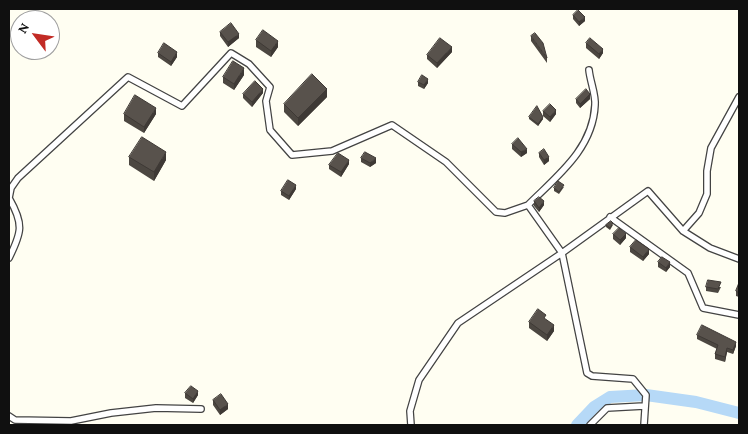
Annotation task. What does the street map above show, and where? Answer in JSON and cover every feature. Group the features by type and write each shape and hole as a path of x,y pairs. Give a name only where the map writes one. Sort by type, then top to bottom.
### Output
{"street":[{"path":"9,258 19,238 21,224 9,198 11,188 18,178 128,76 182,106 231,53 249,64 270,87 266,101 270,130 292,155 332,151 392,125 446,162 496,212 505,213 528,205 568,166 584,146 593,122 596,102 591,88 589,70"},
{"path":"683,231 699,213 707,194 707,171 711,148 739,97"},
{"path":"411,425 410,410 419,380 458,323 562,253 648,191 683,231 710,248 739,258"},
{"path":"528,205 562,253 587,373 592,376 632,379 646,395 644,425"},
{"path":"610,217 688,273 703,308 739,315"},
{"path":"590,425 606,408 644,406"},
{"path":"9,416 16,420 71,421 111,413 156,408 201,409"}],"building":[{"path":"578,10 585,17 579,22 573,15"},
{"path":"231,23 239,34 228,42 220,32"},
{"path":"263,30 278,41 271,51 256,40"},
{"path":"535,33 543,43 547,58 531,36"},
{"path":"440,38 452,47 437,63 427,55"},
{"path":"590,38 603,49 599,54 586,43"},
{"path":"164,43 177,52 171,62 158,53"},
{"path":"233,61 244,68 234,84 223,77"},
{"path":"312,74 327,89 298,118 284,104"},
{"path":"422,75 428,79 424,85 418,82"},
{"path":"255,81 263,89 252,102 243,94"},
{"path":"586,89 590,94 580,104 576,99"},
{"path":"135,95 156,108 144,127 124,114"},
{"path":"550,104 556,110 550,117 543,111"},
{"path":"537,106 543,117 538,124 529,117"},
{"path":"142,137 166,152 154,172 129,157"},
{"path":"518,138 527,149 521,152 512,144"},
{"path":"544,149 549,157 544,160 539,153"},
{"path":"365,152 376,158 370,163 361,158"},
{"path":"338,153 349,160 341,172 329,165"},
{"path":"288,180 296,185 289,196 281,191"},
{"path":"558,181 564,185 559,192 554,188"},
{"path":"539,197 544,201 539,208 534,201"},
{"path":"611,221 613,223 610,228 606,225"},
{"path":"619,228 626,234 620,240 613,234"},
{"path":"636,240 649,249 643,257 630,247"},
{"path":"662,257 670,262 666,268 658,262"},
{"path":"708,280 721,282 718,289 706,287"},
{"path":"538,309 546,315 544,318 554,325 547,335 529,322"},
{"path":"702,325 736,342 733,350 727,348 725,357 715,354 718,345 697,335"},
{"path":"191,386 198,391 193,399 185,393"},
{"path":"221,394 228,404 220,410 213,400"}],"waterway":[{"path":"577,425 594,407 610,397 646,395 696,402 739,413"}]}
